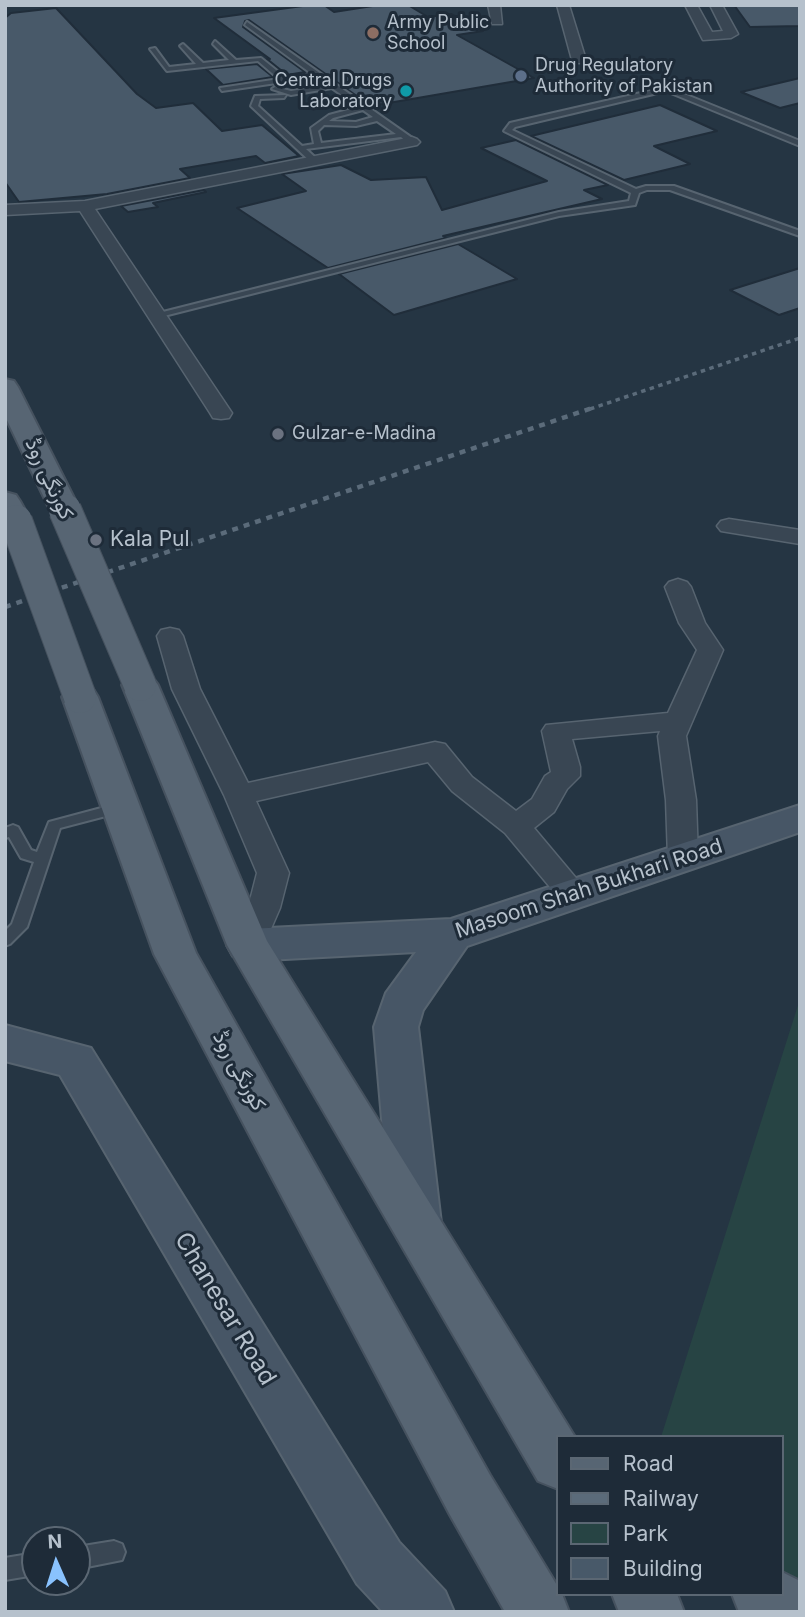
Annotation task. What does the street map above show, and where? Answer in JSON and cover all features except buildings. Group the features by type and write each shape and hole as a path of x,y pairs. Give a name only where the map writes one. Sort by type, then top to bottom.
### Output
{"main road":[{"name":"کورنگی روڈ","path":"5,387 65,510 141,685 248,945 556,1458"},
{"name":"کورنگی روڈ","path":"10,511 175,954 470,1495 539,1612"},
{"path":"643,1596 654,1612"},
{"path":"766,1596 796,1612"}],"street":[{"path":"494,5 497,21"},
{"path":"563,5 579,60"},
{"path":"691,5 708,37 730,34 716,5"},
{"path":"5,210 85,206 316,153 407,139"},
{"path":"85,206 221,413"},
{"path":"729,526 800,537"},
{"path":"678,587 692,623 710,650 672,736 681,800 683,858"},
{"path":"170,636 186,689 239,794 273,873 264,908 248,945"},
{"path":"516,826 544,805 555,783 565,776 566,767 556,731 678,721"},
{"path":"239,794 435,751 462,784 516,826 575,896"},
{"name":"Masoom Shah Bukhari Road","path":"248,945 452,935 575,896 800,818"},
{"path":"416,1227 396,1027 402,1005 452,935"},
{"name":"Chanesar Road","path":"5,1043 75,1061 378,1563 424,1612"}],"lane":[{"path":"247,24 407,139"},
{"path":"215,43 235,62"},
{"path":"183,46 201,65"},
{"path":"153,49 167,69 259,59 285,80"},
{"path":"222,89 318,75"},
{"path":"257,90 276,89 291,93 334,86"},
{"path":"800,144 667,89 513,125 507,129 635,192 646,188 676,189 800,234"},
{"path":"284,96 257,97 254,106 300,148 316,153"},
{"path":"316,153 314,131 331,116 363,108"},
{"path":"323,123 356,124 379,118"},
{"path":"300,148 316,153"},
{"path":"156,315 559,214 632,203 635,192"},
{"path":"5,940 19,927 54,825 121,808"},
{"path":"5,833 13,830 26,854 41,859"},
{"path":"91,1556 114,1552"}],"green space":[{"path":"800,999 800,1612 784,1596 784,1435 662,1435"}],"railway":[{"path":"590,409 800,338"},
{"path":"5,607 595,407"}],"place":[{"name":"Army Public School","path":"373,33"},
{"name":"Drug Regulatory Authority of Pakistan","path":"521,76"},
{"name":"Central Drugs Laboratory","path":"406,91"},
{"name":"Gulzar-e-Madina","path":"278,434"},
{"name":"Kala Pul","path":"96,540"}]}
